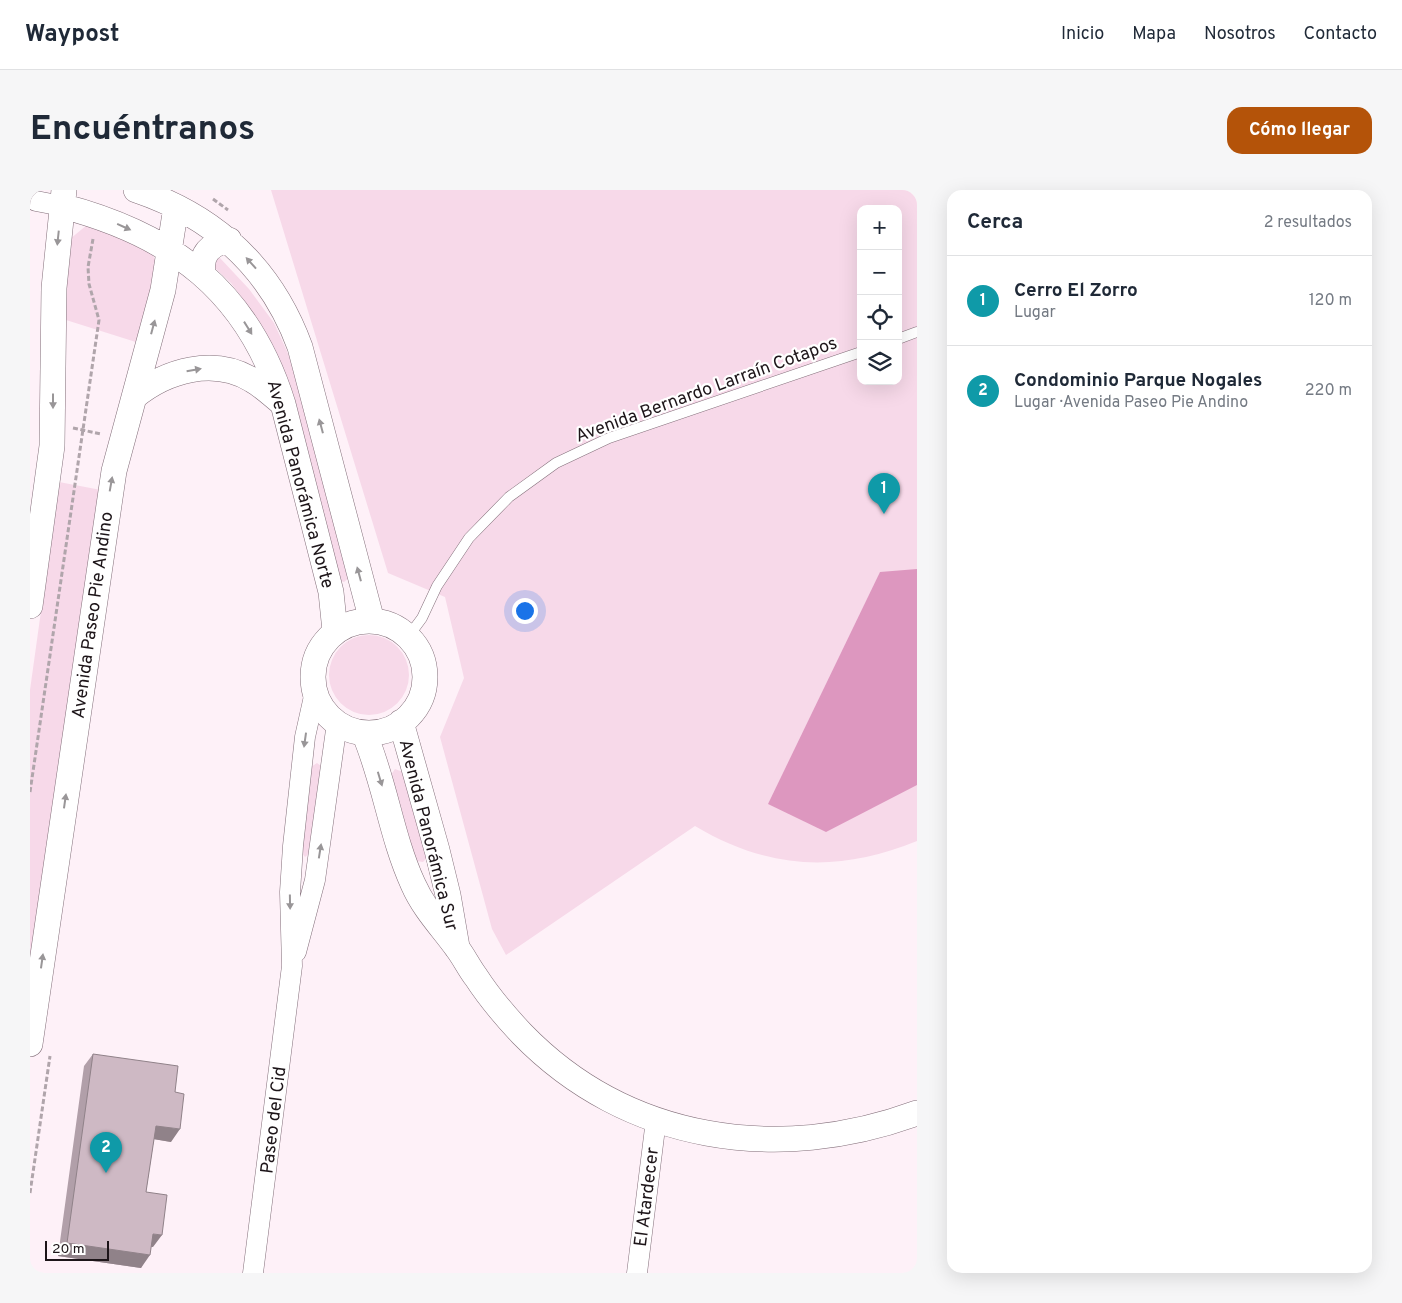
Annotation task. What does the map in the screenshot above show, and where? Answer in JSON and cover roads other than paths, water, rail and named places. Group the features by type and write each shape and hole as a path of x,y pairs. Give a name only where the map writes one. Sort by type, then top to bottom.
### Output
{"street":[{"name":"Avenida Panorámica Norte","path":"136,190 177,198 244,254 271,287 283,306 300,347 372,621"},
{"name":"Avenida Panorámica Norte","path":"36,201 63,198 170,251 203,273 225,295 248,328 276,382 283,404 331,592 335,632"},
{"path":"30,606 49,475 53,426 54,288 63,198"},
{"name":"Avenida Paseo Pie Andino","path":"30,1044 109,500 122,438 161,298 177,198"},
{"path":"203,273 202,262 208,250 213,245 229,240"},
{"path":"134,397 148,386 173,374 213,368 238,373 252,380 283,404"},
{"path":"372,621 391,625 408,637 421,660 424,686 416,707 401,722 384,731 364,733 337,723 324,710 315,692 313,670 320,648 335,632 353,623 372,621"},
{"name":"Paseo del Cid","path":"254,1273 292,966 290,892 292,846 305,737 315,692"},
{"name":"Avenida Panorámica Sur","path":"401,722 444,877 457,947"},
{"name":"Paseo del Cid","path":"292,966 305,924 315,880 337,723"},
{"name":"Avenida Panorámica Sur","path":"364,733 413,883 432,918 457,947 498,1008 550,1060 602,1096 656,1120 695,1131 731,1137 795,1140 859,1131 917,1113"},
{"name":"El Atardecer","path":"637,1273 656,1120"}],"lane":[{"path":"902,338 917,332"},
{"name":"Avenida Bernardo Larraín Cotapos","path":"408,637 422,618 437,586 469,538 509,497 556,463 609,438 857,353"}],"place":[{"name":"Cerro El Zorro","path":"884,514"},
{"name":"Condominio Parque Nogales","path":"106,1173"}]}
